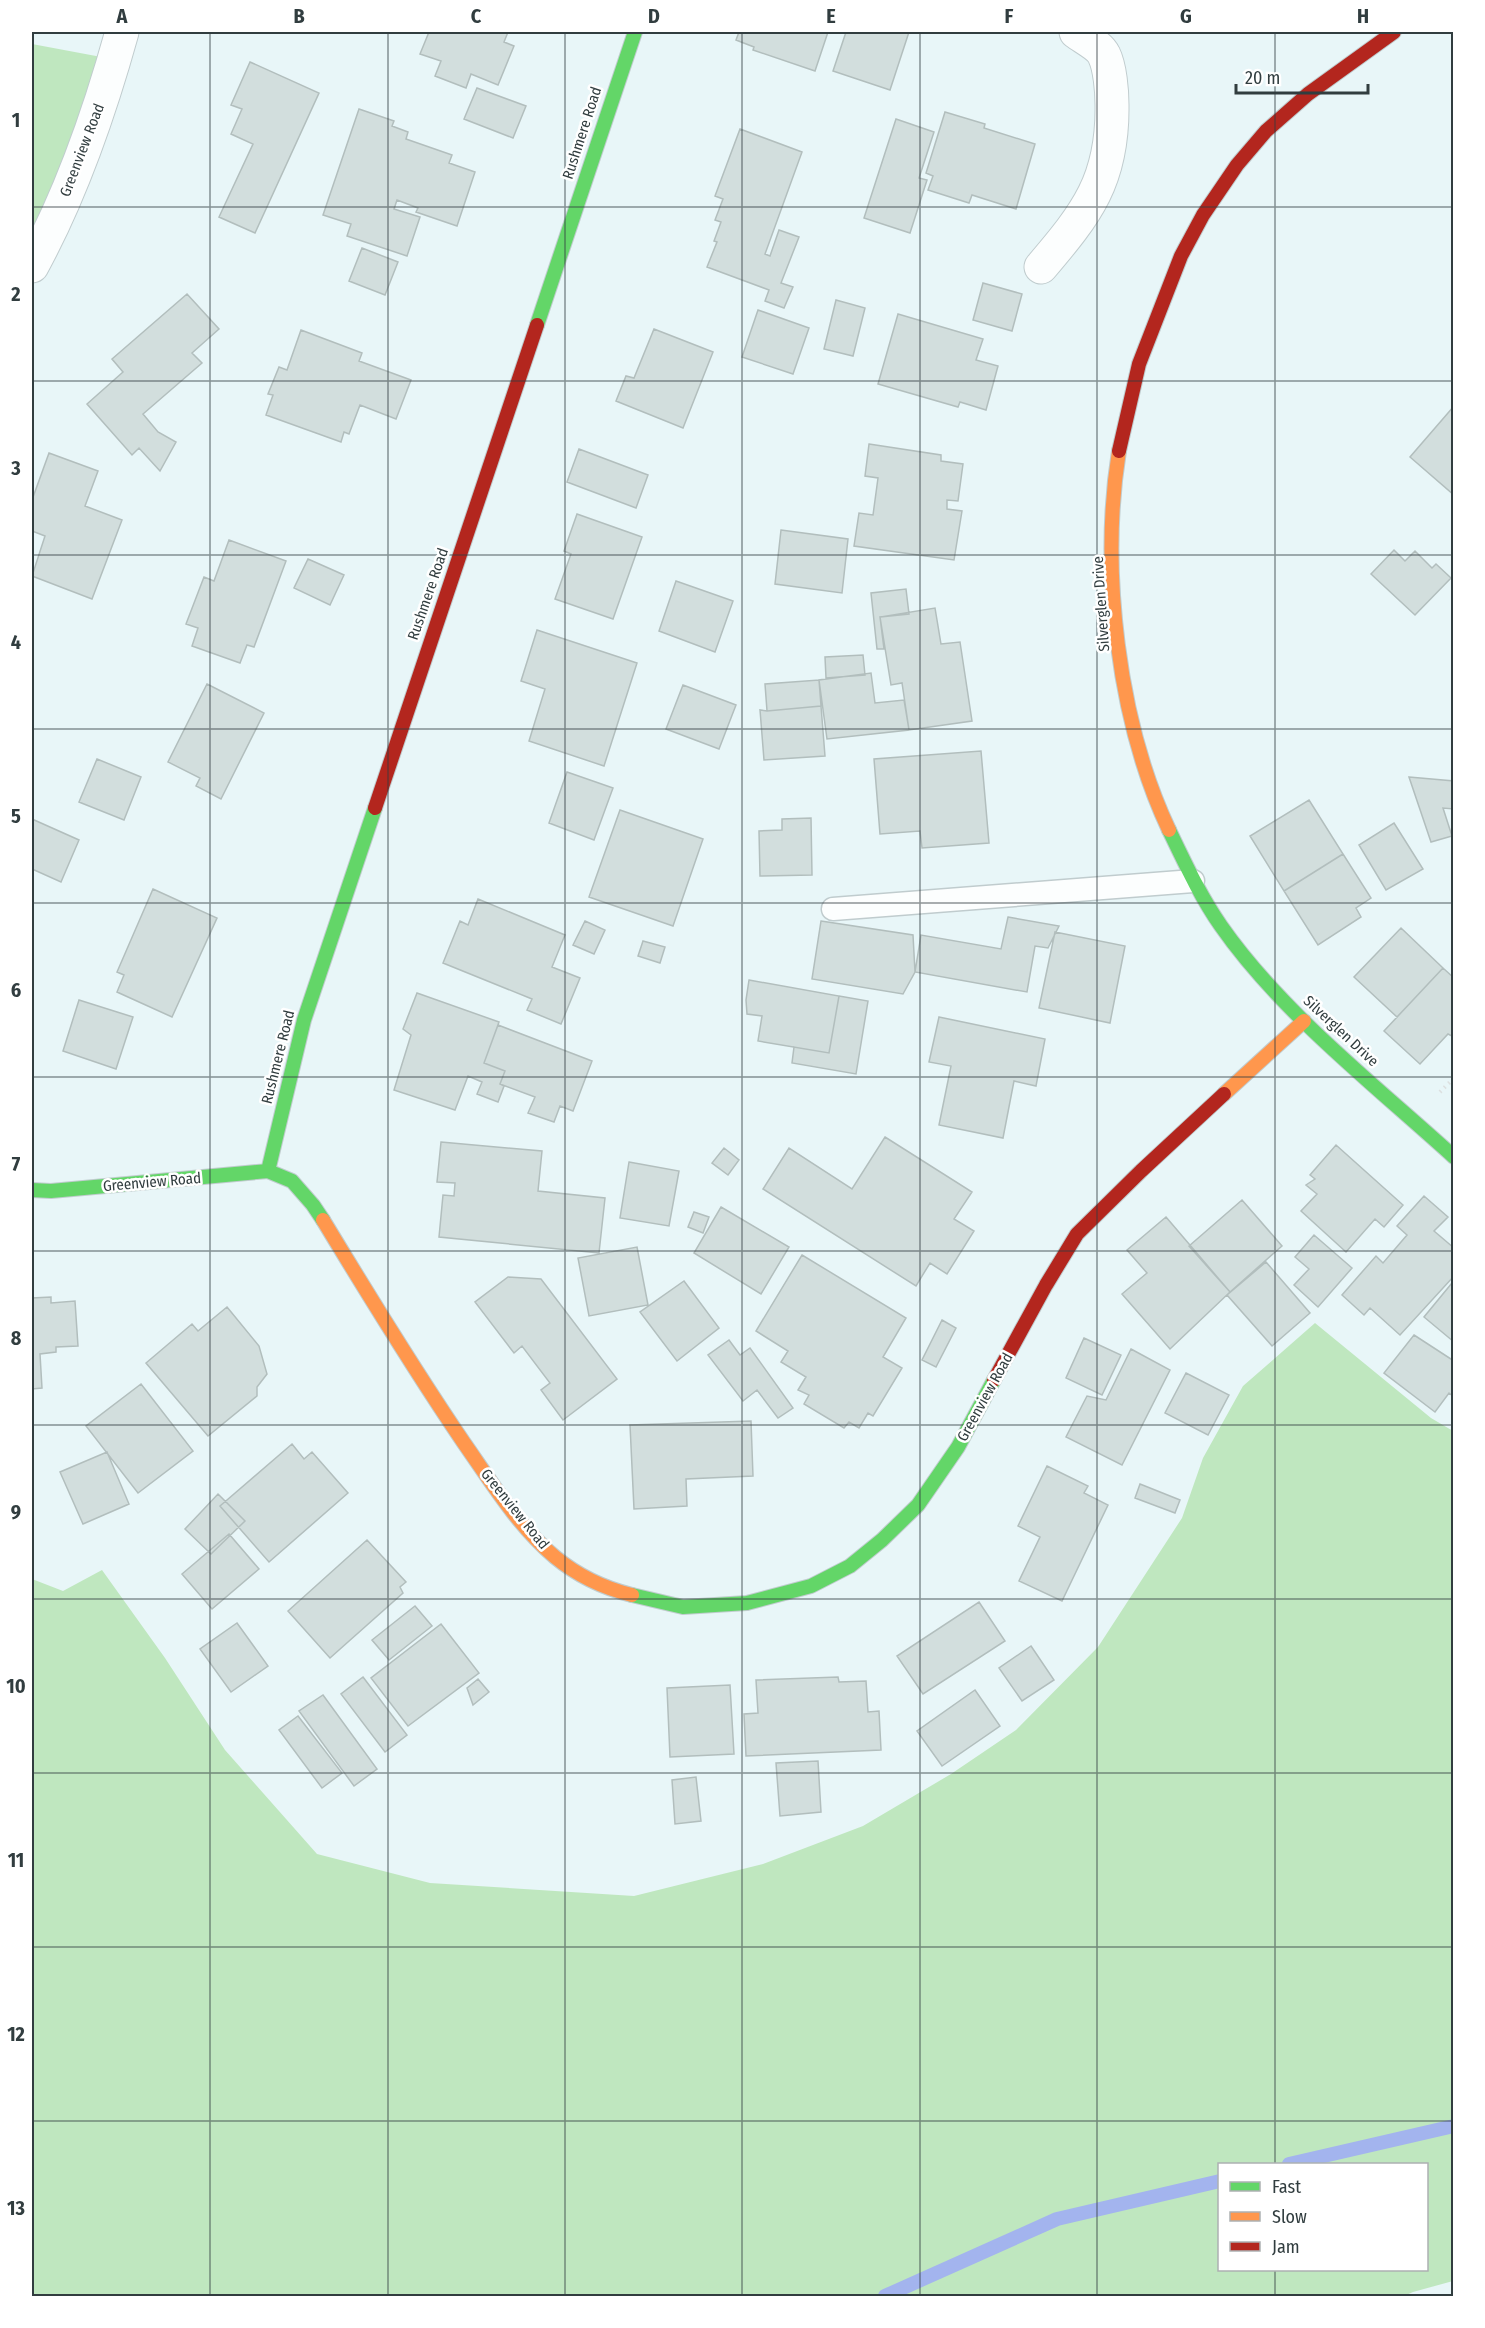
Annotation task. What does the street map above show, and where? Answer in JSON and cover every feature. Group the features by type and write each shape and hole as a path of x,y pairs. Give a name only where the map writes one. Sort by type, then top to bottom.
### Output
{"street":[{"name":"Greenview Road","path":"32,266 63,200 91,129 122,32"},
{"name":"Rushmere Road","path":"268,1171 307,1010 634,32"},
{"path":"1041,267 1078,223 1097,189 1108,158 1112,125 1112,90 1104,54 1076,32"},
{"name":"Silverglen Drive","path":"1394,32 1308,94 1266,131 1237,165 1203,215 1181,256 1139,364 1128,410 1113,489 1113,598 1124,684 1136,745 1156,803 1193,881 1222,927 1269,985 1304,1021 1454,1157"},
{"name":"Greenview Road","path":"32,1190 51,1191 268,1171 292,1181 313,1205 415,1371 484,1472 528,1531 555,1557 585,1579 628,1594 683,1607 747,1603 811,1586 850,1566 882,1540 918,1505 958,1447 1046,1285 1077,1234 1141,1171 1304,1021"}],"lane":[{"path":"833,909 1193,881"}],"green space":[{"path":"32,44 112,59 32,257"},
{"path":"1315,1323 1431,1418 1453,1431 1453,2281 1404,2296 32,2296 32,1579 63,1591 102,1570 165,1658 225,1750 317,1854 430,1883 634,1896 763,1864 863,1826 951,1774 1016,1730 1098,1647 1182,1518 1203,1458 1243,1386"}],"building":[{"path":"429,32 508,32 504,42 514,46 498,85 471,74 466,88 435,76 441,61 420,54"},
{"path":"739,32 828,32 815,71 753,50 754,47 736,40"},
{"path":"846,32 909,32 890,90 833,71"},
{"path":"250,62 319,93 255,233 219,217 253,144 231,134 242,109 231,105"},
{"path":"477,88 526,106 513,138 464,119"},
{"path":"359,109 394,121 392,126 408,132 406,139 452,155 449,163 475,172 457,226 416,212 418,208 397,200 394,209 420,217 407,256 347,236 351,224 323,215"},
{"path":"945,112 985,124 984,128 1035,144 1016,209 972,195 969,203 928,190 933,176 926,173"},
{"path":"896,119 934,132 919,178 927,180 910,233 864,218"},
{"path":"740,129 802,152 765,254 770,256 779,230 799,237 781,283 793,287 784,308 765,301 769,290 707,267 717,242 714,241 721,222 715,220 723,199 715,196"},
{"path":"362,248 398,262 385,295 349,281"},
{"path":"983,283 1022,294 1012,331 973,320"},
{"path":"187,294 219,329 192,353 202,363 143,414 158,432 176,442 160,471 139,448 132,455 87,404 123,372 112,359"},
{"path":"836,300 865,308 853,356 824,349"},
{"path":"758,310 809,328 793,374 742,357"},
{"path":"898,314 983,339 976,360 998,366 986,410 960,402 958,407 878,384"},
{"path":"654,329 713,352 683,428 616,401 626,376 634,378"},
{"path":"301,330 362,353 359,361 411,380 396,419 360,405 349,434 344,432 341,442 266,415 273,395 268,394 279,367 287,370"},
{"path":"1454,406 1454,495 1410,457"},
{"path":"869,444 941,455 941,461 963,464 958,501 947,500 947,509 962,511 954,560 854,546 859,513 873,515 878,478 865,476"},
{"path":"579,449 648,475 636,508 567,482"},
{"path":"49,453 98,471 85,506 122,520 92,599 32,576 45,536 32,531 32,500"},
{"path":"577,514 642,537 613,619 555,599 571,554 564,551"},
{"path":"781,530 848,539 842,593 775,584"},
{"path":"229,540 286,561 254,647 247,645 240,663 192,646 198,628 186,624 204,577 214,581"},
{"path":"1394,550 1405,561 1415,551 1432,568 1436,564 1451,578 1415,615 1371,574"},
{"path":"308,559 344,575 330,605 294,588"},
{"path":"676,581 733,601 715,652 659,631"},
{"path":"906,589 909,614 880,617 884,649 877,649 871,593"},
{"path":"935,608 941,644 960,642 972,721 909,730 902,683 891,685 880,617"},
{"path":"537,630 637,663 604,766 529,741 545,689 521,681"},
{"path":"863,655 865,675 826,678 825,657"},
{"path":"871,673 875,703 904,700 909,730 827,739 819,680"},
{"path":"819,680 821,706 767,711 765,684"},
{"path":"207,684 264,713 221,799 196,786 200,778 168,762"},
{"path":"683,685 736,705 719,749 666,729"},
{"path":"821,706 825,756 764,760 760,710"},
{"path":"981,751 989,843 922,848 920,831 880,834 874,759"},
{"path":"97,759 141,777 124,820 79,802"},
{"path":"567,772 613,788 594,840 549,823"},
{"path":"1409,777 1454,781 1454,809 1443,808 1452,836 1431,842"},
{"path":"1309,800 1343,854 1284,891 1250,836"},
{"path":"620,810 703,839 673,926 589,897"},
{"path":"811,818 812,875 760,876 759,831 782,830 782,819"},
{"path":"32,819 79,840 61,882 32,869"},
{"path":"1394,823 1423,869 1386,890 1359,845"},
{"path":"1343,854 1371,898 1356,908 1361,917 1318,945 1284,891"},
{"path":"153,889 217,918 172,1017 117,992 124,975 117,972"},
{"path":"478,899 565,935 552,967 580,978 561,1024 527,1010 532,999 443,963 460,921 468,925"},
{"path":"1008,917 1059,926 1048,948 1035,946 1027,992 915,972 921,935 1001,949"},
{"path":"585,921 605,930 594,954 573,945"},
{"path":"821,921 913,935 915,972 903,994 812,979"},
{"path":"1401,928 1443,968 1397,1017 1354,977"},
{"path":"1055,932 1125,946 1110,1023 1039,1008"},
{"path":"643,941 665,947 660,963 638,956"},
{"path":"1443,968 1454,978 1454,1037 1448,1034 1420,1064 1384,1031"},
{"path":"749,980 839,996 829,1053 758,1041 762,1016 747,1014 746,1000"},
{"path":"417,993 499,1022 484,1063 505,1071 500,1084 504,1086 498,1102 477,1094 482,1082 468,1076 455,1110 394,1090 411,1035 403,1029"},
{"path":"839,996 868,1001 856,1074 792,1063 794,1047 829,1053"},
{"path":"79,1000 133,1017 116,1069 63,1051"},
{"path":"939,1017 1045,1039 1036,1086 1014,1081 1003,1138 939,1125 951,1066 929,1062"},
{"path":"498,1025 592,1061 573,1111 560,1106 554,1122 528,1113 535,1097 500,1084 505,1071 484,1063"},
{"path":"885,1137 972,1192 954,1219 974,1231 947,1274 930,1263 916,1286 763,1189 789,1148 852,1189"},
{"path":"441,1142 542,1151 538,1191 605,1198 599,1253 439,1237 443,1195 454,1196 455,1183 437,1182"},
{"path":"1336,1145 1403,1205 1384,1227 1375,1219 1346,1252 1301,1211 1317,1194 1306,1185 1315,1179 1310,1175"},
{"path":"724,1148 739,1160 728,1175 712,1163"},
{"path":"629,1162 679,1171 669,1226 620,1218"},
{"path":"1424,1196 1448,1217 1434,1231 1454,1248 1454,1276 1400,1335 1370,1308 1364,1315 1342,1295 1376,1256 1383,1263 1407,1235 1397,1226"},
{"path":"1242,1200 1282,1246 1230,1292 1189,1246"},
{"path":"721,1207 789,1247 761,1294 694,1253"},
{"path":"694,1212 709,1217 703,1233 688,1227"},
{"path":"1166,1217 1230,1292 1170,1349 1122,1294 1147,1273 1127,1250"},
{"path":"1314,1235 1352,1268 1318,1307 1294,1285 1309,1269 1295,1257"},
{"path":"637,1247 648,1305 589,1316 578,1258"},
{"path":"802,1255 906,1318 883,1357 902,1368 873,1416 868,1413 859,1428 849,1422 844,1428 804,1404 809,1395 798,1390 806,1377 781,1362 788,1351 756,1331"},
{"path":"1266,1262 1310,1313 1272,1346 1227,1295"},
{"path":"508,1277 541,1279 617,1379 563,1420 541,1390 550,1383 522,1346 514,1353 475,1302"},
{"path":"684,1281 719,1328 677,1361 640,1312"},
{"path":"1452,1283 1454,1284 1454,1342 1424,1317"},
{"path":"51,1297 51,1303 75,1301 78,1346 56,1347 56,1352 40,1354 42,1388 32,1389 32,1298"},
{"path":"227,1307 259,1346 267,1374 257,1387 257,1396 208,1436 146,1363 192,1324 198,1331"},
{"path":"942,1320 956,1328 936,1367 922,1360"},
{"path":"1414,1335 1454,1361 1454,1397 1449,1393 1435,1412 1384,1373"},
{"path":"1084,1338 1121,1355 1102,1395 1066,1378"},
{"path":"729,1340 740,1355 750,1348 793,1408 778,1418 757,1390 743,1401 708,1355"},
{"path":"1131,1349 1170,1370 1122,1465 1066,1437 1087,1396 1106,1400"},
{"path":"1186,1373 1229,1395 1208,1435 1165,1413"},
{"path":"141,1384 193,1451 138,1493 86,1426"},
{"path":"751,1421 753,1476 686,1479 687,1506 634,1509 630,1425"},
{"path":"292,1444 304,1459 312,1452 348,1493 269,1562 220,1506"},
{"path":"107,1452 129,1504 83,1524 60,1472"},
{"path":"1047,1466 1088,1486 1084,1493 1108,1505 1062,1601 1019,1581 1040,1537 1018,1526"},
{"path":"1140,1484 1180,1500 1175,1513 1135,1498"},
{"path":"218,1494 245,1521 211,1554 185,1529"},
{"path":"229,1534 259,1569 212,1609 182,1574"},
{"path":"367,1540 406,1582 400,1587 403,1593 330,1658 288,1611"},
{"path":"979,1602 1005,1641 923,1694 897,1656"},
{"path":"415,1606 432,1626 389,1660 372,1640"},
{"path":"237,1623 268,1666 231,1692 200,1649"},
{"path":"441,1624 479,1673 408,1726 371,1678"},
{"path":"1031,1646 1054,1680 1022,1701 999,1668"},
{"path":"363,1677 407,1735 385,1752 341,1694"},
{"path":"838,1677 839,1682 866,1681 868,1712 879,1711 881,1750 746,1756 744,1714 758,1713 756,1680"},
{"path":"478,1679 489,1692 473,1705 467,1688"},
{"path":"730,1685 734,1754 670,1757 667,1688"},
{"path":"975,1690 1000,1726 942,1766 917,1731"},
{"path":"323,1695 377,1769 354,1786 299,1711"},
{"path":"298,1716 342,1773 322,1788 279,1730"},
{"path":"818,1761 821,1812 780,1816 776,1763"},
{"path":"696,1777 701,1821 675,1824 672,1780"}],"waterway":[{"path":"1293,2163 1454,2126"},
{"path":"885,2296 1057,2219 1218,2181"}],"traffic: fast":[{"path":"537,325 635,32"},
{"path":"268,1171 304,1020 375,808"},
{"path":"1169,830 1213,915 1245,958 1331,1047 1454,1157"},
{"path":"32,1190 51,1191 268,1171 292,1181 323,1220"},
{"path":"632,1595 683,1607 747,1603 811,1586 850,1566 882,1540 918,1505 958,1447 994,1380"}],"traffic: slow":[{"path":"1119,451 1112,545 1113,594 1118,644 1137,742 1151,788 1169,830"},
{"path":"1224,1094 1304,1021"},
{"path":"323,1220 428,1388 517,1518 542,1545 573,1570 601,1585 632,1595"}],"traffic: jam":[{"path":"1119,451 1139,364 1181,256 1203,215 1237,165 1266,131 1308,94 1394,32"},
{"path":"375,808 537,325"},
{"path":"994,1380 1077,1234 1224,1094"}]}
